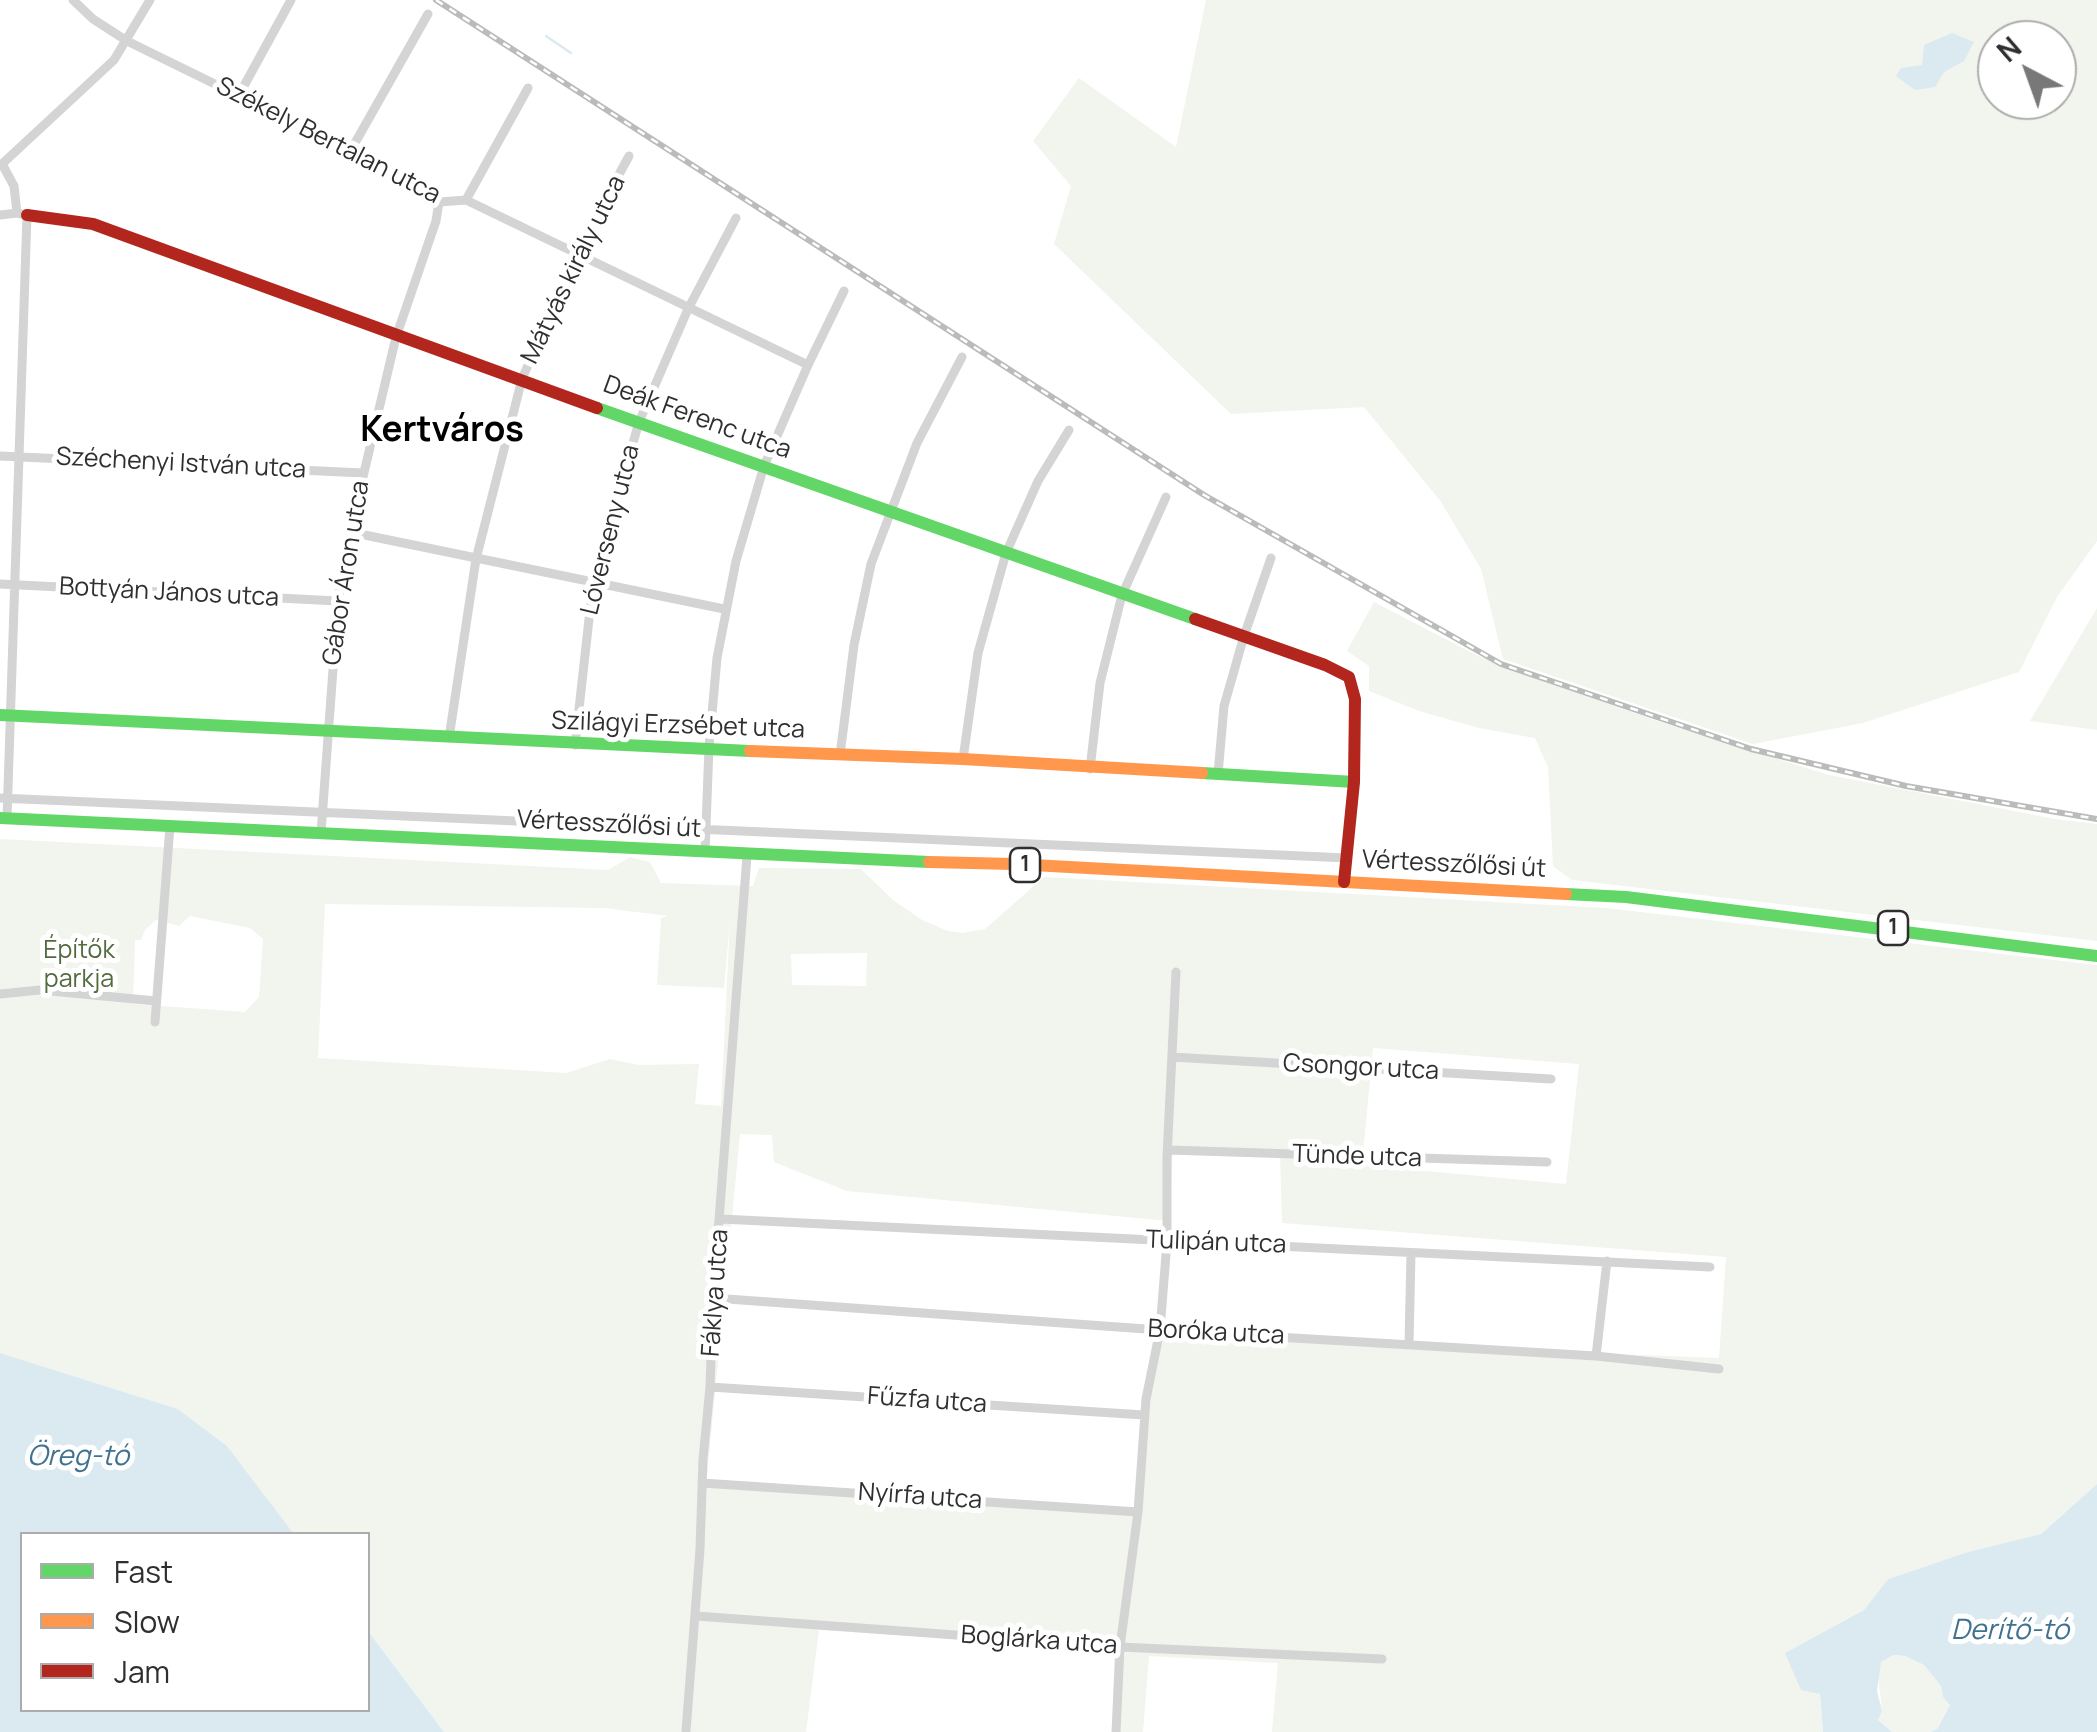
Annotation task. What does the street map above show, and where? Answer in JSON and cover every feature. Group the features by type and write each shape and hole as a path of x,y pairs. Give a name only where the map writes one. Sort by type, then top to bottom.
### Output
{"street":[{"name":"Székely Bertalan utca","path":"73,0 93,19 127,41 352,150 421,186 439,202 466,200 808,366"},
{"path":"4,818 5,715 20,458 22,214 14,186 1,163 114,60 150,0"},
{"path":"239,95 291,0"},
{"path":"352,150 428,14"},
{"path":"466,200 528,88"},
{"name":"Mátyás király utca","path":"450,738 476,559 522,379 577,252 629,156"},
{"name":"Gábor Áron utca","path":"320,833 338,601 350,532 396,337 439,202"},
{"name":"Deák Ferenc utca","path":"0,216 22,214 93,224 396,337 1325,665 1349,677 1355,699 1354,782"},
{"name":"Lóverseny utca","path":"575,745 593,583 638,422 688,309 736,218"},
{"path":"706,852 709,748 724,609 764,466 844,290"},
{"path":"840,755 858,629 872,564 917,443 962,358"},
{"path":"963,759 978,653 1006,553 1038,481 1069,430"},
{"name":"Széchenyi István utca","path":"0,456 362,473"},
{"path":"1090,769 1100,683 1122,595 1166,498"},
{"path":"350,532 724,609"},
{"path":"1218,774 1224,706 1271,558"},
{"name":"Bottyán János utca","path":"0,584 338,601"},
{"name":"Szilágyi Erzsébet utca","path":"5,715 575,745 963,759 1354,782"},
{"path":"1344,882 1354,782"},
{"name":"Vértesszőlősi út","path":"4,798 1346,858"},
{"name":"Vértesszőlősi út","path":"4,818 746,856 1014,864 1626,897 2097,956"},
{"path":"155,1022 170,826"},
{"path":"1216,852 1216,876"},
{"name":"Fáklya utca","path":"686,1731 746,856"},
{"path":"1116,1732 1120,1647 1138,1512 1144,1415 1160,1330 1168,1242 1176,972"},
{"path":"0,994 40,990 156,1001"},
{"name":"Csongor utca","path":"1172,1057 1551,1079"},
{"name":"Tünde utca","path":"1168,1150 1547,1162"},
{"name":"Tulipán utca","path":"721,1218 1710,1267"},
{"path":"1409,1344 1412,1252"},
{"path":"1596,1356 1606,1261"},
{"name":"Boróka utca","path":"713,1298 1596,1356 1718,1368"},
{"name":"Fűzfa utca","path":"710,1388 1144,1415"},
{"name":"Nyírfa utca","path":"702,1483 1138,1512"},
{"name":"Boglárka utca","path":"696,1616 1120,1647 1382,1660"}],"green space":[{"path":"1206,0 2097,0 2097,541 2057,597 2019,672 1863,723 1753,744 1503,659 1481,569 1441,502 1364,407 1231,414 1054,244 1071,186 1033,141 1079,78 1176,147"},
{"path":"1374,602 1476,655 1531,677 1829,775 2097,824 2097,941 1572,880 1553,866 1548,767 1535,738 1479,728 1419,711 1369,691 1369,666 1347,651"},
{"path":"2097,608 2097,730 2030,721"},
{"name":"Építők parkja","path":"0,839 608,870 630,857 650,862 661,883 753,886 759,868 861,869 893,900 922,920 963,933 985,929 1044,877 1606,908 2097,965 2097,1484 2041,1534 1968,1552 1888,1579 1864,1610 1785,1653 1820,1694 1823,1732 1272,1732 1278,1663 1149,1656 1143,1732 1112,1732 1115,1649 819,1630 806,1732 444,1732 370,1634 370,1532 292,1532 227,1446 178,1409 0,1353","holes":["325,904 604,908 668,916 661,918 657,985 724,988 730,921 721,1106 695,1104 699,1064 638,1065 610,1059 566,1073 318,1058","190,916 250,928 263,939 259,997 245,1012 133,1004 135,940 141,940 156,920 179,926","867,953 866,986 792,985 791,954","1373,1048 1579,1064 1566,1184 1362,1165","740,1134 772,1135 774,1162 847,1191 1169,1221 1173,1146 1280,1154 1282,1223 1726,1257 1719,1358 1243,1340 1160,1330 1146,1399 1138,1512 706,1486"]},
{"path":"1892,1655 1924,1665 1941,1686 1950,1705 1938,1728 1931,1732 1892,1732 1877,1719 1882,1711 1878,1673 1881,1662"}],"water":[{"path":"1952,33 1974,42 1964,61 1944,72 1935,87 1915,90 1896,76 1901,68 1922,65 1924,45"},
{"name":"Öreg-tó","path":"0,1353 178,1409 227,1446 292,1532 20,1532 20,1712 370,1712 370,1634 444,1732 0,1732"},
{"name":"Derítő-tó","path":"2097,1484 2097,1732 1931,1732 1938,1728 1950,1705 1941,1686 1924,1665 1893,1655 1881,1662 1877,1691 1882,1711 1878,1720 1892,1732 1823,1732 1820,1694 1801,1690 1785,1653 1864,1610 1888,1579 1968,1552 2041,1534"}],"waterway":[{"path":"546,36 571,53"}],"railway":[{"path":"436,0 1204,495 1501,664 1751,749 1906,786 2097,819"}],"traffic: fast":[{"path":"597,408 1195,619"},
{"path":"0,715 750,751"},
{"path":"1202,773 1354,782"},
{"path":"0,818 929,862"},
{"path":"1566,894 1626,897 2097,956"}],"traffic: slow":[{"path":"750,751 1202,773"},
{"path":"929,862 1566,894"}],"traffic: jam":[{"path":"27,215 93,224 597,408"},
{"path":"1195,619 1349,677 1355,699 1354,782 1344,882"}],"district":[{"name":"Kertváros","path":"442,431"}]}
